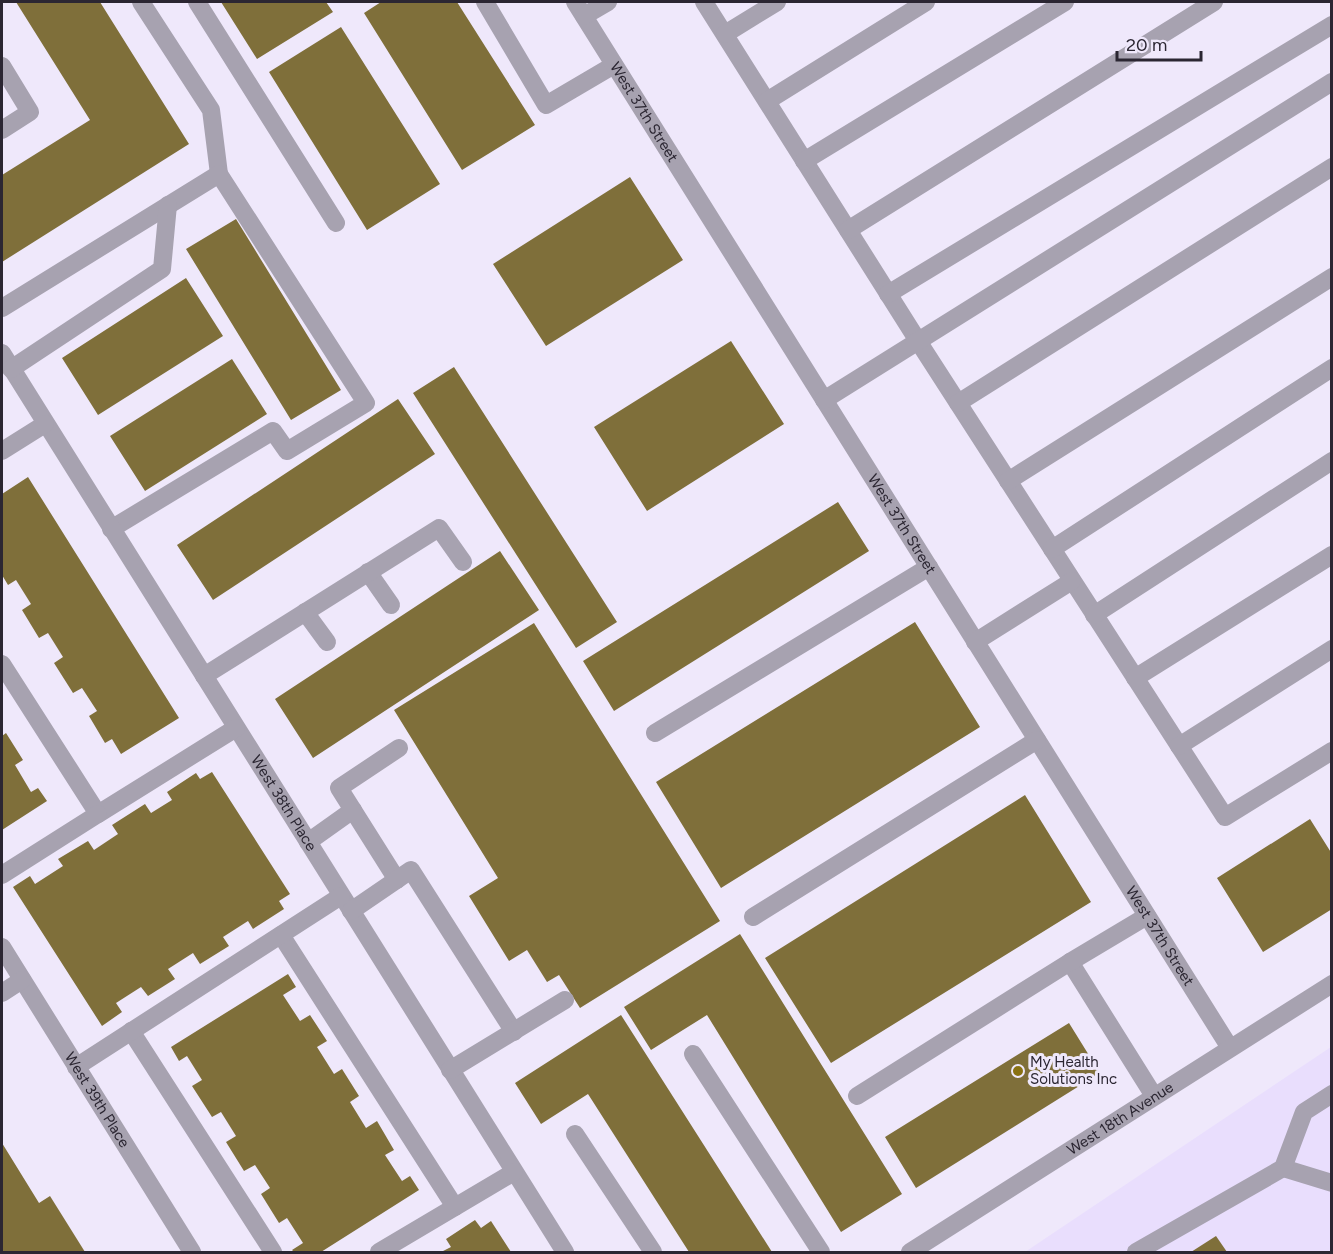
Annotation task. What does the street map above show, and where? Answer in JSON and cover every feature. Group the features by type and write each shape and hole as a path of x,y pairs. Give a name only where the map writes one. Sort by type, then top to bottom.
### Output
{"street":[{"path":"111,529 273,431 287,451 366,403 219,174 211,110 141,2"},
{"path":"197,2 336,223"},
{"path":"485,2 546,105 614,65"},
{"path":"580,9 608,2"},
{"path":"705,2 888,294 1225,817 1332,751"},
{"path":"725,34 777,2"},
{"path":"767,101 926,2"},
{"path":"804,161 1065,2"},
{"path":"848,230 1214,2"},
{"name":"West 37th Street","path":"580,9 1230,1047"},
{"path":"888,294 1332,25"},
{"path":"2,66 30,112 2,130"},
{"path":"824,400 1332,82"},
{"path":"958,403 1332,167"},
{"path":"2,308 219,174"},
{"path":"11,369 162,269 168,205"},
{"path":"1008,481 1332,277"},
{"name":"West 38th Place","path":"2,353 564,1252"},
{"path":"1052,549 1332,368"},
{"path":"2,451 45,424"},
{"path":"1094,615 1332,461"},
{"path":"204,676 439,528 463,562"},
{"path":"1135,678 1332,555"},
{"path":"655,733 929,567"},
{"path":"368,572 391,605"},
{"path":"975,642 1072,581"},
{"path":"305,612 327,642"},
{"path":"1179,746 1332,649"},
{"path":"2,664 98,814"},
{"path":"2,875 236,728"},
{"path":"753,917 1037,740"},
{"path":"397,880 339,788 399,748"},
{"path":"308,842 353,810"},
{"path":"76,1067 281,934 397,880 411,870 514,1032"},
{"path":"857,1096 1148,916"},
{"path":"281,934 455,1207"},
{"name":"West 39th Place","path":"2,947 192,1252"},
{"path":"1071,962 1154,1096"},
{"path":"2,993 22,980"},
{"name":"West 18th Avenue","path":"910,1252 932,1247 1154,1096 1332,984"},
{"path":"450,1070 565,1000"},
{"path":"131,1031 273,1252"},
{"path":"693,1054 821,1252"},
{"path":"1136,1252 1282,1168 1304,1112 1332,1094"},
{"path":"575,1134 653,1252"},
{"path":"1282,1168 1332,1183"},
{"path":"379,1252 514,1172"}],"shaded area":[{"path":"1331,1047 1331,1252 1025,1252"}],"building":[{"path":"16,2 100,2 189,144 2,262 2,175 90,120"},
{"path":"221,2 326,2 333,12 257,59"},
{"path":"381,2 457,2 535,125 462,170 364,13"},
{"path":"341,27 440,184 367,230 269,72"},
{"path":"630,177 683,260 546,346 493,264"},
{"path":"236,219 341,390 291,420 186,249"},
{"path":"186,278 223,336 98,415 62,358"},
{"path":"731,341 784,424 647,511 594,427"},
{"path":"232,359 267,414 145,491 110,436"},
{"path":"454,367 617,622 576,648 413,393"},
{"path":"398,399 435,454 213,600 177,545"},
{"path":"28,477 179,718 121,754 112,739 105,743 89,716 97,711 82,688 73,693 54,663 63,657 48,633 39,638 22,610 31,604 16,580 8,585 2,575 2,494"},
{"path":"838,502 869,551 614,711 583,661"},
{"path":"500,551 539,610 313,758 275,699"},
{"path":"915,622 980,727 721,888 656,782"},
{"path":"534,623 720,921 580,1008 559,975 547,982 527,950 509,961 469,896 498,878 394,710"},
{"path":"6,733 23,760 15,765 31,792 38,788 47,801 2,830 2,736"},
{"path":"212,772 290,894 279,901 284,909 253,929 248,921 223,937 229,946 200,964 193,953 168,969 175,979 148,996 141,987 116,1003 122,1012 102,1026 13,887 30,876 35,884 63,866 58,859 88,841 94,850 118,834 112,825 145,804 151,813 172,800 167,792 196,773 200,779"},
{"path":"1025,795 1091,902 831,1063 765,958"},
{"path":"1310,819 1332,854 1332,909 1263,952 1217,878"},
{"path":"740,934 902,1194 841,1232 707,1015 651,1050 624,1007"},
{"path":"288,974 296,987 283,995 300,1021 310,1015 327,1041 317,1047 334,1074 342,1069 359,1096 350,1102 366,1128 377,1121 394,1150 385,1155 402,1181 410,1176 419,1190 321,1252 294,1252 292,1250 303,1243 287,1218 279,1223 261,1194 270,1188 255,1165 244,1171 226,1142 236,1136 221,1112 212,1117 192,1086 202,1080 187,1056 179,1061 171,1047"},
{"path":"621,1015 772,1252 689,1252 588,1094 541,1124 515,1083"},
{"path":"1069,1023 1100,1073 916,1188 885,1137"},
{"path":"2,1143 39,1203 50,1196 85,1252 2,1252"},
{"path":"475,1220 481,1228 491,1221 511,1252 441,1252 451,1247 446,1239"},
{"path":"1216,1236 1227,1252 1191,1252"}],"place":[{"name":"My Health Solutions Inc","path":"1018,1071"}]}
